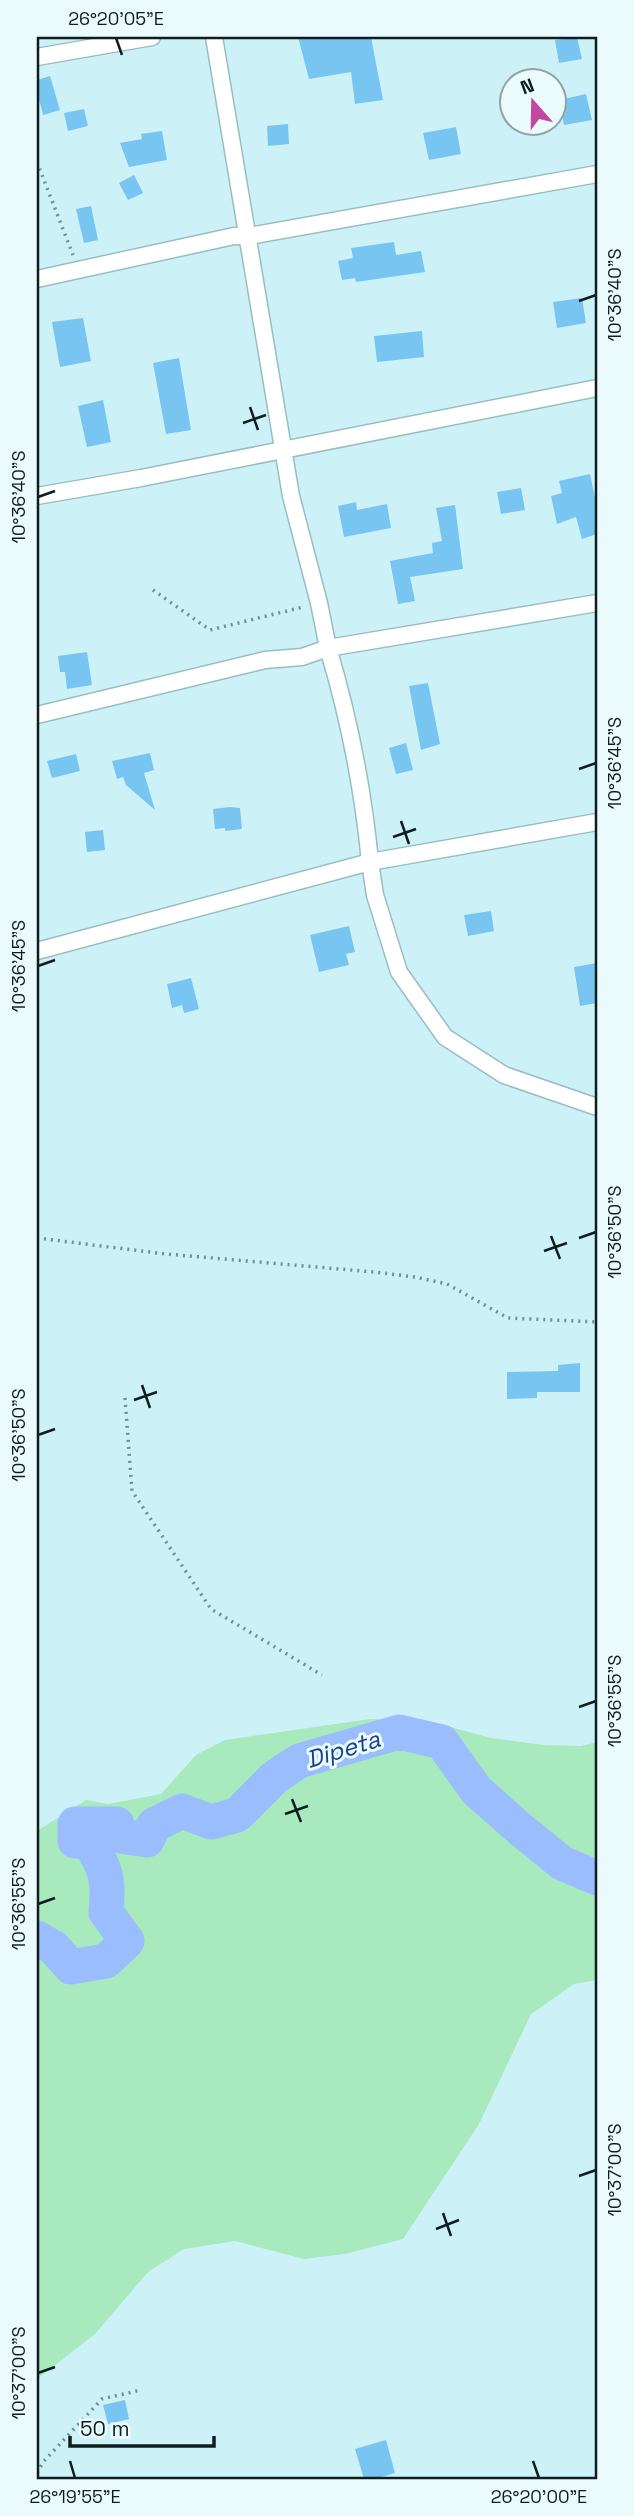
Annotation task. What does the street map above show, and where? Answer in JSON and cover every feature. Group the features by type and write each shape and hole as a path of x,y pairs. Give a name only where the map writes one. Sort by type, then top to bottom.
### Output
{"street":[{"path":"37,57 152,37"},
{"path":"214,37 291,496 320,603 328,648 348,717 365,809 375,895 399,972 445,1037 504,1074 597,1107"},
{"path":"37,279 234,236 249,236 597,174"},
{"path":"37,496 597,388"},
{"path":"37,715 265,660 302,657 328,648 597,603"},
{"path":"37,951 370,862 597,822"}],"path":[{"path":"37,162 37,170 79,269"},
{"path":"153,590 210,630 320,603"},
{"path":"37,1238 166,1254 415,1277 447,1284 508,1318 597,1322"},
{"path":"125,1398 132,1491 211,1609 322,1675"},
{"path":"37,2473 44,2461 102,2399 141,2390"}],"green space":[{"path":"370,1719 421,1719 491,1738 545,1745 581,1746 597,1742 597,1980 574,1984 531,2014 479,2124 403,2239 345,2254 304,2259 235,2241 184,2249 148,2272 95,2334 37,2379 37,1831 86,1800 108,1804 161,1794 196,1755 225,1740"}],"building":[{"path":"298,37 371,37 383,100 355,104 351,72 309,79"},
{"path":"577,37 582,59 559,63 555,40"},
{"path":"50,76 60,110 43,115 37,80"},
{"path":"586,94 592,120 568,124 568,98"},
{"path":"84,109 88,126 68,131 64,113"},
{"path":"288,124 289,144 268,146 267,126"},
{"path":"456,127 461,154 429,160 423,133"},
{"path":"162,131 167,160 129,167 120,143 142,139 141,134"},
{"path":"134,175 143,193 128,200 119,183"},
{"path":"91,206 98,240 84,243 76,209"},
{"path":"394,242 396,255 421,251 425,272 356,282 355,278 342,280 338,261 353,258 351,248"},
{"path":"582,298 586,323 557,328 553,302"},
{"path":"83,318 91,361 60,367 52,322"},
{"path":"422,331 424,357 377,362 374,336"},
{"path":"179,358 191,430 166,434 153,363"},
{"path":"103,400 111,442 87,447 78,406"},
{"path":"590,474 597,507 597,534 582,539 576,517 557,524 551,496 562,493 559,481"},
{"path":"521,488 525,510 501,514 497,492"},
{"path":"356,502 357,510 387,504 391,528 344,537 338,506"},
{"path":"455,505 463,569 410,577 415,601 398,604 390,561 433,553 432,543 442,541 436,508"},
{"path":"87,652 92,685 67,689 65,672 60,672 58,656"},
{"path":"428,683 440,744 421,750 409,686"},
{"path":"406,743 413,770 396,774 389,748"},
{"path":"150,753 154,770 144,773 155,810 126,785 123,777 117,779 112,761"},
{"path":"76,754 80,771 52,778 47,761"},
{"path":"240,808 242,829 215,829 213,809"},
{"path":"103,830 105,850 87,852 85,832"},
{"path":"491,911 494,931 468,936 464,915"},
{"path":"349,926 355,952 346,954 349,965 319,972 310,935"},
{"path":"597,963 597,1003 580,1006 574,967"},
{"path":"191,978 199,1009 184,1013 182,1005 172,1008 167,984"},
{"path":"580,1363 580,1392 537,1392 537,1398 507,1399 507,1372 558,1371 558,1365"},
{"path":"125,2400 129,2419 108,2424 103,2405"},
{"path":"386,2440 395,2473 364,2479 355,2449"}],"waterway":[{"name":"Dipeta","path":"37,1938 54,1948 71,1967 106,1961 127,1941 106,1912 107,1884 100,1860 89,1843 75,1841 75,1824 117,1824 120,1836 147,1840 154,1825 182,1811 211,1822 237,1815 275,1777 299,1761 399,1732 442,1742 476,1790 520,1829 562,1863 597,1878"}]}
